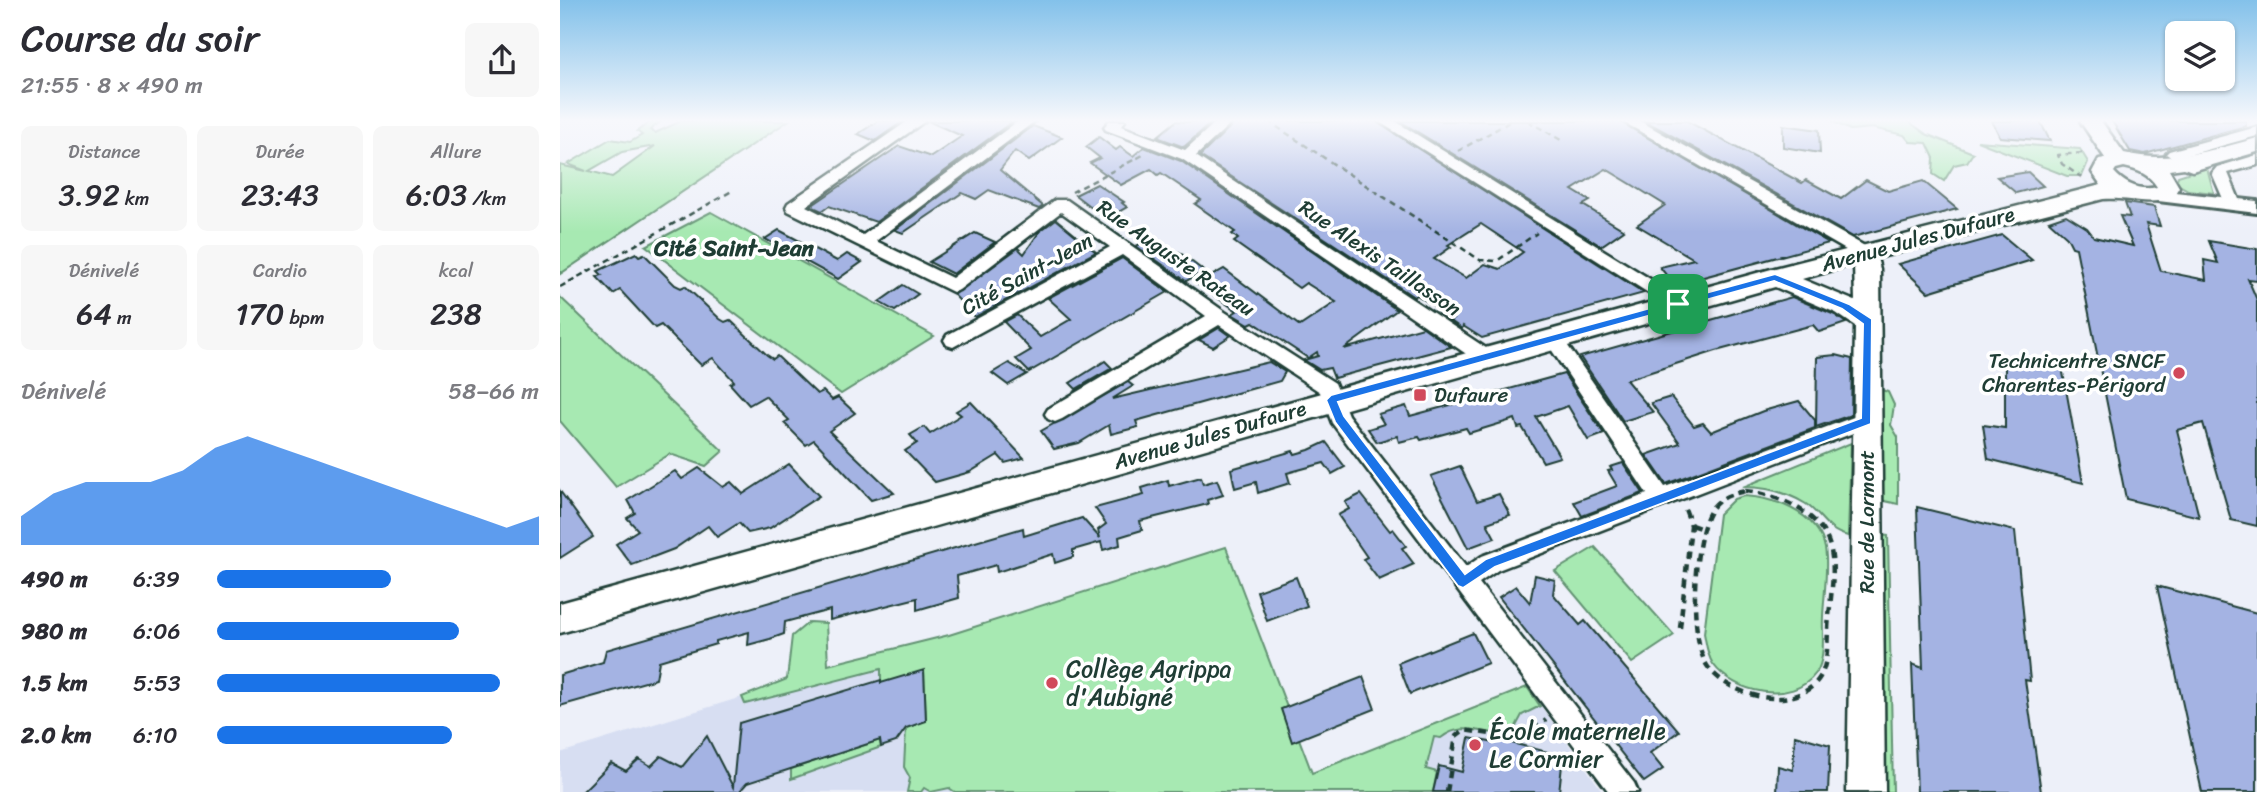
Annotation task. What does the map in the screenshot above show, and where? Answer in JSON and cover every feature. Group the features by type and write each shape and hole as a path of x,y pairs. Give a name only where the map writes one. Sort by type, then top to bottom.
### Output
{"main road":[{"path":"2106,158 2111,183 2124,190 2159,181 2172,172 2211,158"},
{"name":"Avenue Jules Dufaure","path":"2063,201 2093,183 2110,166"},
{"path":"2110,166 2159,181"},
{"name":"Avenue Jules Dufaure","path":"560,618 1775,277 2063,201 2124,190"},
{"name":"Rue de Lormont","path":"1864,253 1868,269 1866,792"},
{"path":"1775,277 1845,307 1868,322"}],"street":[{"path":"865,158 794,207 953,286 1061,204"},
{"path":"864,242 978,158"},
{"name":"Rue Alexis Taillasson","path":"1190,158 1485,357"},
{"path":"1445,158 1678,304"},
{"path":"1695,158 1864,253"},
{"path":"2233,204 2220,173 2222,170 2257,160"},
{"path":"2159,181 2188,198 2257,207"},
{"name":"Rue Auguste Rateau","path":"1061,204 1219,316 1328,388 1339,418 1625,792"},
{"name":"Cité Saint-Jean","path":"953,340 1122,248"},
{"path":"1055,414 1219,316"},
{"path":"1553,338 1668,495"},
{"path":"1463,582 1490,563 1867,420"}],"path":[{"path":"1061,204 1070,193 1138,158"},
{"path":"1324,158 1480,260 1497,261 1549,224"},
{"path":"560,287 732,191"},
{"path":"1746,490 1782,498 1801,507 1814,520 1831,549 1826,664 1811,687 1795,696 1764,698 1737,690 1717,677 1702,660 1693,622 1703,529 1707,514 1718,502 1731,493 1746,490"},
{"path":"1668,495 1688,512 1691,525 1680,628"},
{"path":"1691,525 1703,529"},
{"path":"1447,792 1456,736 1464,730 1524,738 1549,717"}],"shaded area":[{"name":"Collège Agrippa d'Aubigné","path":"1226,547 1312,773 1527,687 1603,792 560,792 560,753 742,697 746,704 942,653"}],"green space":[{"path":"578,158 612,158 589,171 612,177 638,158 733,158 560,274 560,165 586,171 568,164"},
{"path":"1934,158 1970,158 1967,162 1954,165 1944,181 1933,174"},
{"path":"2021,158 2086,158 2088,162 2082,176 2067,176"},
{"path":"2207,168 2214,193 2188,190 2176,183 2178,176"},
{"path":"711,212 934,336 841,394 646,246"},
{"path":"560,297 723,451 706,466 670,454 616,487 560,421"},
{"path":"1882,390 1888,392 1894,405 1891,425 1898,437 1898,504 1880,500"},
{"path":"1851,443 1848,536 1835,531 1806,504 1791,496 1768,489 1743,487"},
{"path":"1744,496 1785,505 1797,512 1818,530 1824,543 1826,572 1821,661 1816,673 1793,690 1763,692 1748,688 1722,674 1709,657 1704,633 1719,514 1734,499"},
{"path":"1880,535 1888,536 1893,792 1882,792"},
{"name":"Collège Agrippa d'Aubigné","path":"1226,547 1312,773 1527,687 1540,706 1522,715 1513,732 1494,733 1468,729 1450,732 1441,738 1434,737 1426,769 1437,772 1433,792 955,792 949,788 931,792 924,788 921,792 907,792 910,778 904,767 906,728 926,720 924,671 881,684 881,669 745,704 742,697 787,679 792,636 809,622 826,623 828,665 949,635"},
{"path":"1595,547 1674,635 1632,663 1555,571"},
{"path":"880,740 881,747 791,779 791,769"}],"building":[{"path":"881,158 963,158 876,222 829,206 822,211 811,206"},
{"path":"991,158 1010,158 1000,170 1043,206 1039,209 989,190 976,199 962,193 903,233 895,230"},
{"path":"1100,158 1173,158 1181,161 1397,310 1344,349 1423,327 1451,347 1334,378 1330,368 1320,370 1304,360 1318,356 1317,352 1308,358 1253,322 1249,324 1232,314 1237,311 1197,284 1224,269 1300,326 1336,302 1306,283 1299,288 1234,242 1238,239 1232,234 1235,232 1195,204 1201,200 1161,173 1158,175 1151,169 1121,185 1090,163"},
{"path":"1203,158 1433,158 1644,293 1482,338 1463,326 1462,329 1449,320 1453,319 1417,295 1414,297","holes":["1481,224 1523,252 1500,269 1485,264 1466,278 1434,259 1451,247 1448,245"]},
{"path":"1459,158 1683,158 1829,243 1674,285 1660,267 1694,259 1637,225 1665,205 1606,169 1572,190 1590,201 1583,205 1624,230 1601,246"},
{"path":"1712,158 1756,158 1802,183 1806,180 1841,199 1866,180 1888,191 1923,181 1957,209 1853,237"},
{"path":"2028,172 2043,186 2016,193 1997,177"},
{"path":"1097,184 1124,202 1122,203 1127,207 1106,219 1075,195"},
{"name":"Technicentre SNCF Charentes-Périgord","path":"2125,203 2154,207 2160,226 2146,224 2161,271 2206,280 2204,260 2218,263 2209,241 2257,249 2257,280 2248,279 2257,300 2257,526 2231,520 2203,423 2177,430 2199,517 2126,499 2076,248 2072,247 2067,237 2049,221 2066,215 2087,228 2094,237 2133,246 2120,216 2130,217"},
{"path":"1056,219 1096,252 975,317 954,295 1018,248 1024,254 1040,231"},
{"path":"779,230 837,261 847,254 862,262 838,279 765,239"},
{"path":"975,233 995,242 953,274 929,262"},
{"path":"2002,235 2032,260 1928,292 1898,264"},
{"path":"1153,237 1204,271 1186,281 1136,246"},
{"path":"636,253 639,256 644,254 675,285 681,288 685,286 720,319 725,322 730,320 767,355 773,359 777,356 817,394 823,391 832,400 838,397 855,413 829,431 894,493 871,500 814,440 806,445 784,423 789,420 765,396 749,405 730,384 734,381 713,358 701,365 661,325 655,328 620,290 613,294 597,277 602,275 598,271"},
{"path":"1122,258 1168,292 1029,372 1016,359 1031,350 1004,322 1017,315 1040,337 1071,319 1048,298"},
{"path":"903,285 918,294 895,311 879,302"},
{"path":"1792,297 1835,315 1846,323 1819,332 1813,325 1716,351 1626,380 1653,412 1623,421 1580,357"},
{"path":"1219,328 1230,336 1213,347 1199,340"},
{"path":"1836,355 1852,359 1851,415 1816,427 1817,357"},
{"path":"2005,356 2062,367 2083,483 1988,459 1983,425 2005,428"},
{"path":"1105,361 1112,368 1076,389 1070,383"},
{"path":"1269,362 1285,372 1280,381 1136,421 1138,427 1111,434 1109,425 1079,443 1054,449 1041,431 1128,382 1133,386 1112,399"},
{"path":"1009,363 1027,374 1008,385 992,373"},
{"path":"1564,374 1604,434 1588,440 1568,406 1536,417 1560,457 1543,462 1522,427 1518,428 1515,419 1469,433 1466,428 1421,440 1419,437 1399,442 1397,436 1377,442 1368,429 1384,424 1378,414 1406,406 1410,416"},
{"path":"1671,397 1694,426 1703,423 1711,432 1763,411 1799,401 1815,420 1815,428 1666,484 1646,455 1680,443 1651,403"},
{"path":"971,402 1024,458 1005,463 998,455 970,472 935,482 905,451 917,443 910,435 924,427 930,434 961,415 956,411"},
{"path":"1326,442 1345,467 1332,474 1324,463 1287,473 1290,483 1258,493 1256,482 1235,488 1231,469 1293,451 1295,454"},
{"path":"1623,463 1643,493 1582,516 1574,502 1617,486 1608,471 1612,470 1610,467"},
{"path":"789,464 819,496 770,528 748,533 739,523 717,537 708,526 674,549 632,565 616,544 638,530 627,518 635,513 628,500 675,471 682,479 699,468 723,487 731,482 743,494"},
{"path":"1460,466 1477,501 1499,494 1510,515 1487,523 1495,538 1468,548 1431,476"},
{"path":"1201,477 1203,484 1217,480 1223,495 1207,500 1208,504 1140,521 1142,530 1119,537 1120,545 1103,550 1101,542 1073,550 1073,557 1055,563 1053,554 997,572 996,565 957,576 959,598 917,610 917,598 830,620 830,610 785,622 784,634 748,645 749,632 716,641 716,644 659,661 656,679 560,706 560,675 603,662 606,650 1023,528 1024,536 1082,518 1100,538 1098,530 1106,524 1095,508 1144,495 1142,488 1168,480 1169,486"},
{"path":"560,491 593,537 560,558"},
{"path":"1361,494 1390,531 1393,529 1406,546 1402,548 1414,564 1379,580 1363,559 1367,557 1338,515 1349,509 1345,502"},
{"path":"1917,507 2015,531 2030,681 2025,680 2041,792 1917,792 1912,664 1923,668"},
{"path":"1535,575 1555,580 1553,594 1580,625 1585,621 1679,731 1650,753 1663,769 1644,782 1499,597 1516,586 1530,603"},
{"path":"1296,577 1307,606 1267,621 1257,591"},
{"path":"2157,586 2257,613 2257,792 2202,792"},
{"path":"1473,633 1488,663 1410,694 1398,663"},
{"path":"924,670 926,721 906,728 896,742 881,747 880,740 747,783 739,792 582,792 611,763 626,771 639,759 651,766 661,756 682,767 707,736 733,787 739,723 881,680 881,683"},
{"path":"1363,677 1375,709 1292,742 1281,709"},
{"path":"1795,735 1830,745 1828,792 1777,792 1778,766 1793,770"},
{"path":"1469,738 1495,743 1496,739 1563,756 1559,792 1433,792 1439,766 1462,772"}],"place":[{"name":"Technicentre SNCF Charentes-Périgord","path":"2179,373"},
{"name":"Dufaure","path":"1420,395"},
{"name":"Collège Agrippa d'Aubigné","path":"1052,683"},
{"name":"École maternelle Le Cormier","path":"1475,745"}],"district":[{"name":"Cité Saint-Jean","path":"734,248"}],"route":[{"path":"1775,277 1845,307 1868,322 1867,420 1490,563 1463,582 1339,418 1331,400 1406,379 1678,304 1775,277"}]}
